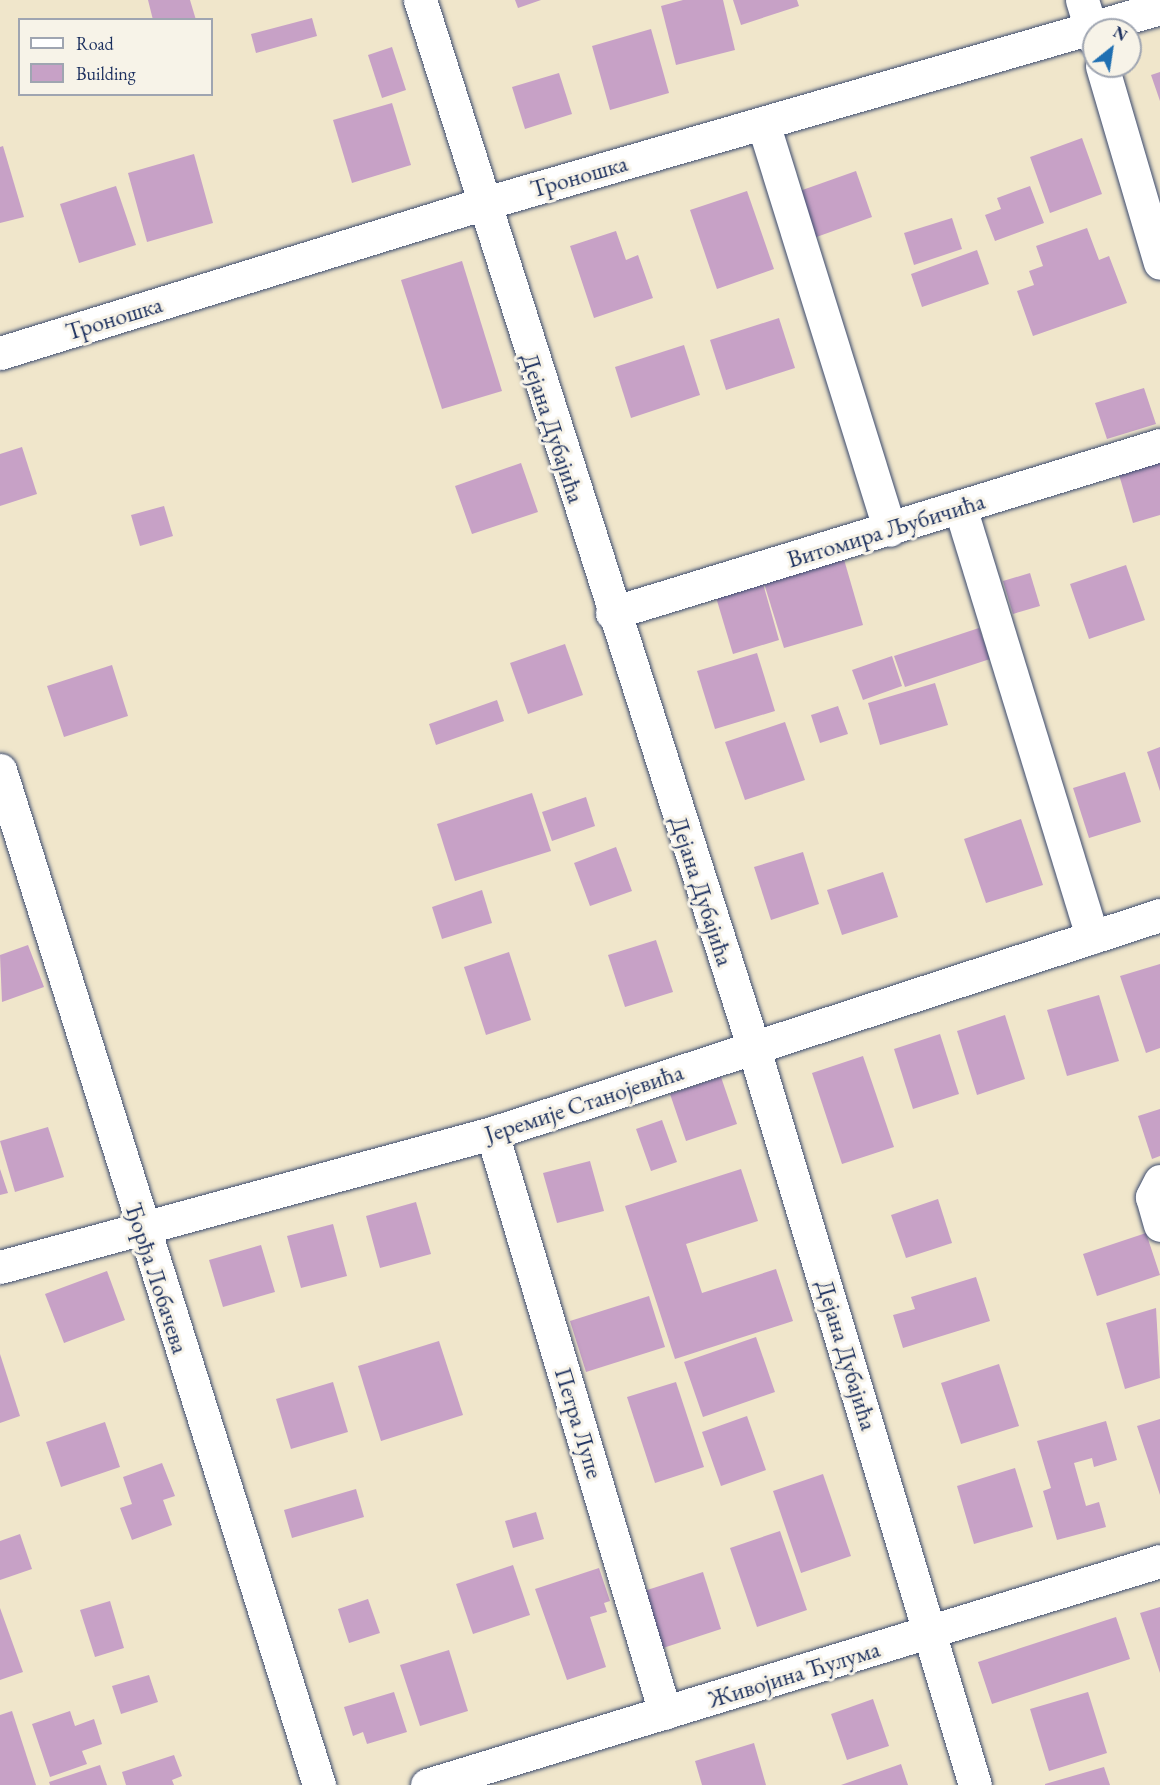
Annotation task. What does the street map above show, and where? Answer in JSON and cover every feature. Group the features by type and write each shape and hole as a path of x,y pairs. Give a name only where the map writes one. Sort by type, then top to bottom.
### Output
{"street":[{"name":"Дејана Дубајића","path":"420,0 482,204 612,613 754,1049 975,1785"},
{"name":"Троношка","path":"1113,18 1160,8"},
{"name":"Троношка","path":"0,353 482,204 763,123 1082,25"},
{"path":"1106,78 1160,263"},
{"path":"763,123 890,530"},
{"name":"Витомира Љубичића","path":"612,613 890,530 1160,445"},
{"path":"960,507 1092,937"},
{"name":"Ђорђа Лобачева","path":"0,770 140,1226 319,1785"},
{"name":"Јеремије Станојевића","path":"0,1267 140,1226 492,1133 1160,915"},
{"name":"Петра Лупе","path":"492,1133 665,1713"},
{"path":"1160,1181 1152,1197 1160,1225"},
{"name":"Живојина Ћулума","path":"427,1785 1160,1561"}],"building":[{"path":"148,0 190,0 195,18 152,18"},
{"path":"515,0 541,0 518,8"},
{"path":"683,0 723,0 735,50 676,65 661,6"},
{"path":"733,0 797,0 799,6 741,25"},
{"path":"312,18 317,36 256,53 251,34"},
{"path":"651,29 669,93 610,110 592,46"},
{"path":"392,47 406,90 382,98 368,55"},
{"path":"1160,72 1160,101 1151,75"},
{"path":"559,73 572,114 525,129 512,87"},
{"path":"392,103 411,165 352,183 333,120"},
{"path":"1082,138 1102,194 1050,213 1030,157"},
{"path":"3,146 24,217 0,223 0,147"},
{"path":"194,154 213,223 147,242 128,173"},
{"path":"856,171 872,217 811,239 794,193"},
{"path":"116,186 136,245 79,263 60,204"},
{"path":"1030,186 1044,223 995,241 985,215 1001,209 997,198"},
{"path":"747,191 774,269 717,289 690,210"},
{"path":"952,218 962,249 914,265 904,233"},
{"path":"1087,228 1099,260 1109,256 1127,303 1033,336 1017,291 1034,285 1029,271 1043,266 1036,246"},
{"path":"616,231 626,260 638,255 653,298 594,318 570,246"},
{"path":"977,250 989,284 922,307 911,274"},
{"path":"462,261 502,391 442,409 401,280"},
{"path":"779,318 795,368 726,390 710,340"},
{"path":"684,345 700,395 631,418 615,367"},
{"path":"1144,388 1156,424 1107,439 1095,403"},
{"path":"22,447 37,494 0,506 0,454"},
{"path":"1160,458 1160,515 1133,523 1118,471"},
{"path":"521,463 538,512 472,534 455,486"},
{"path":"164,506 173,536 140,546 131,515"},
{"path":"843,556 863,625 784,648 763,580"},
{"path":"1126,565 1145,620 1089,639 1070,584"},
{"path":"1030,573 1040,606 1013,614 1003,581"},
{"path":"762,580 779,640 733,654 715,594"},
{"path":"979,628 990,659 905,687 894,656"},
{"path":"565,644 583,695 528,714 510,663"},
{"path":"757,653 775,711 715,729 697,671"},
{"path":"892,656 902,686 863,700 852,670"},
{"path":"112,665 128,716 64,737 47,686"},
{"path":"935,683 948,725 880,745 868,703"},
{"path":"497,700 504,721 436,745 429,724"},
{"path":"838,706 848,734 820,743 811,715"},
{"path":"785,722 805,780 745,800 725,742"},
{"path":"1160,747 1160,791 1147,752"},
{"path":"1125,772 1141,822 1089,838 1073,788"},
{"path":"532,793 551,851 455,881 437,824"},
{"path":"586,797 595,826 552,841 542,812"},
{"path":"1021,819 1043,885 986,903 964,839"},
{"path":"616,847 632,891 590,906 574,863"},
{"path":"803,852 819,904 771,920 754,867"},
{"path":"883,872 898,917 842,935 827,890"},
{"path":"482,890 492,923 442,939 432,907"},
{"path":"656,940 673,992 625,1007 608,955"},
{"path":"28,945 44,987 2,1002 0,955"},
{"path":"509,952 531,1020 486,1035 464,967"},
{"path":"1160,964 1160,1048 1146,1053 1120,976"},
{"path":"1099,995 1119,1061 1067,1076 1047,1010"},
{"path":"1005,1015 1025,1079 977,1095 957,1031"},
{"path":"940,1034 959,1094 913,1109 894,1049"},
{"path":"863,1056 894,1147 842,1164 812,1073"},
{"path":"721,1077 737,1124 686,1141 670,1094"},
{"path":"1160,1109 1160,1156 1152,1159 1138,1116"},
{"path":"662,1120 677,1162 651,1171 636,1129"},
{"path":"48,1127 64,1177 15,1192 0,1141"},
{"path":"590,1161 604,1211 557,1223 543,1173"},
{"path":"0,1169 8,1193 0,1195"},
{"path":"741,1169 758,1221 686,1244 702,1293 776,1269 793,1321 675,1359 625,1206"},
{"path":"938,1199 952,1243 906,1258 891,1215"},
{"path":"416,1202 431,1254 380,1268 366,1216"},
{"path":"333,1224 347,1276 301,1288 287,1236"},
{"path":"1146,1233 1160,1275 1097,1296 1083,1254"},
{"path":"261,1245 275,1292 223,1307 209,1260"},
{"path":"107,1271 125,1320 64,1343 45,1294"},
{"path":"976,1277 990,1321 903,1348 893,1315 915,1309 911,1297"},
{"path":"649,1296 665,1347 586,1372 570,1321"},
{"path":"1156,1308 1160,1378 1125,1389 1106,1323"},
{"path":"756,1337 775,1392 703,1417 684,1362"},
{"path":"439,1341 463,1415 381,1441 358,1366"},
{"path":"0,1354 20,1416 0,1423"},
{"path":"999,1364 1019,1426 961,1444 941,1383"},
{"path":"333,1382 348,1432 291,1449 276,1399"},
{"path":"676,1382 704,1467 655,1483 627,1397"},
{"path":"747,1416 766,1470 721,1486 702,1432"},
{"path":"1160,1419 1160,1495 1137,1426"},
{"path":"1106,1421 1117,1460 1094,1467 1092,1458 1074,1463 1086,1506 1099,1502 1106,1527 1057,1540 1043,1491 1051,1488 1037,1441"},
{"path":"105,1422 120,1467 61,1487 46,1442"},
{"path":"162,1463 175,1496 163,1500 172,1525 132,1540 120,1508 132,1504 123,1477"},
{"path":"1015,1468 1033,1527 974,1544 957,1486"},
{"path":"823,1474 851,1556 801,1573 773,1491"},
{"path":"356,1489 364,1517 292,1538 284,1510"},
{"path":"536,1512 544,1539 513,1548 505,1521"},
{"path":"780,1531 807,1610 757,1627 730,1548"},
{"path":"20,1534 32,1569 0,1580 0,1541"},
{"path":"513,1565 530,1615 473,1634 456,1584"},
{"path":"599,1568 610,1601 604,1603 607,1612 590,1617 606,1667 567,1680 535,1589"},
{"path":"703,1572 721,1629 660,1649 641,1592"},
{"path":"368,1599 380,1633 349,1643 338,1609"},
{"path":"110,1601 124,1648 95,1657 80,1610"},
{"path":"1160,1607 1160,1673 1140,1613"},
{"path":"0,1608 23,1672 0,1680"},
{"path":"1116,1617 1130,1659 992,1704 978,1662"},
{"path":"449,1650 468,1711 420,1726 400,1665"},
{"path":"149,1675 158,1702 121,1714 112,1686"},
{"path":"394,1692 407,1732 367,1744 363,1732 353,1736 344,1707"},
{"path":"1088,1692 1107,1753 1049,1771 1030,1709"},
{"path":"873,1699 889,1746 847,1760 831,1714"},
{"path":"12,1711 36,1785 0,1785 0,1715"},
{"path":"70,1711 75,1726 94,1719 102,1744 82,1751 87,1764 50,1777 32,1724"},
{"path":"754,1743 766,1785 702,1785 695,1761"},
{"path":"174,1755 182,1776 172,1780 174,1785 126,1785 122,1772"},
{"path":"901,1764 908,1785 841,1785"},
{"path":"100,1765 107,1785 50,1785 49,1782"},
{"path":"1104,1767 1110,1785 1045,1785 1045,1784"}]}
